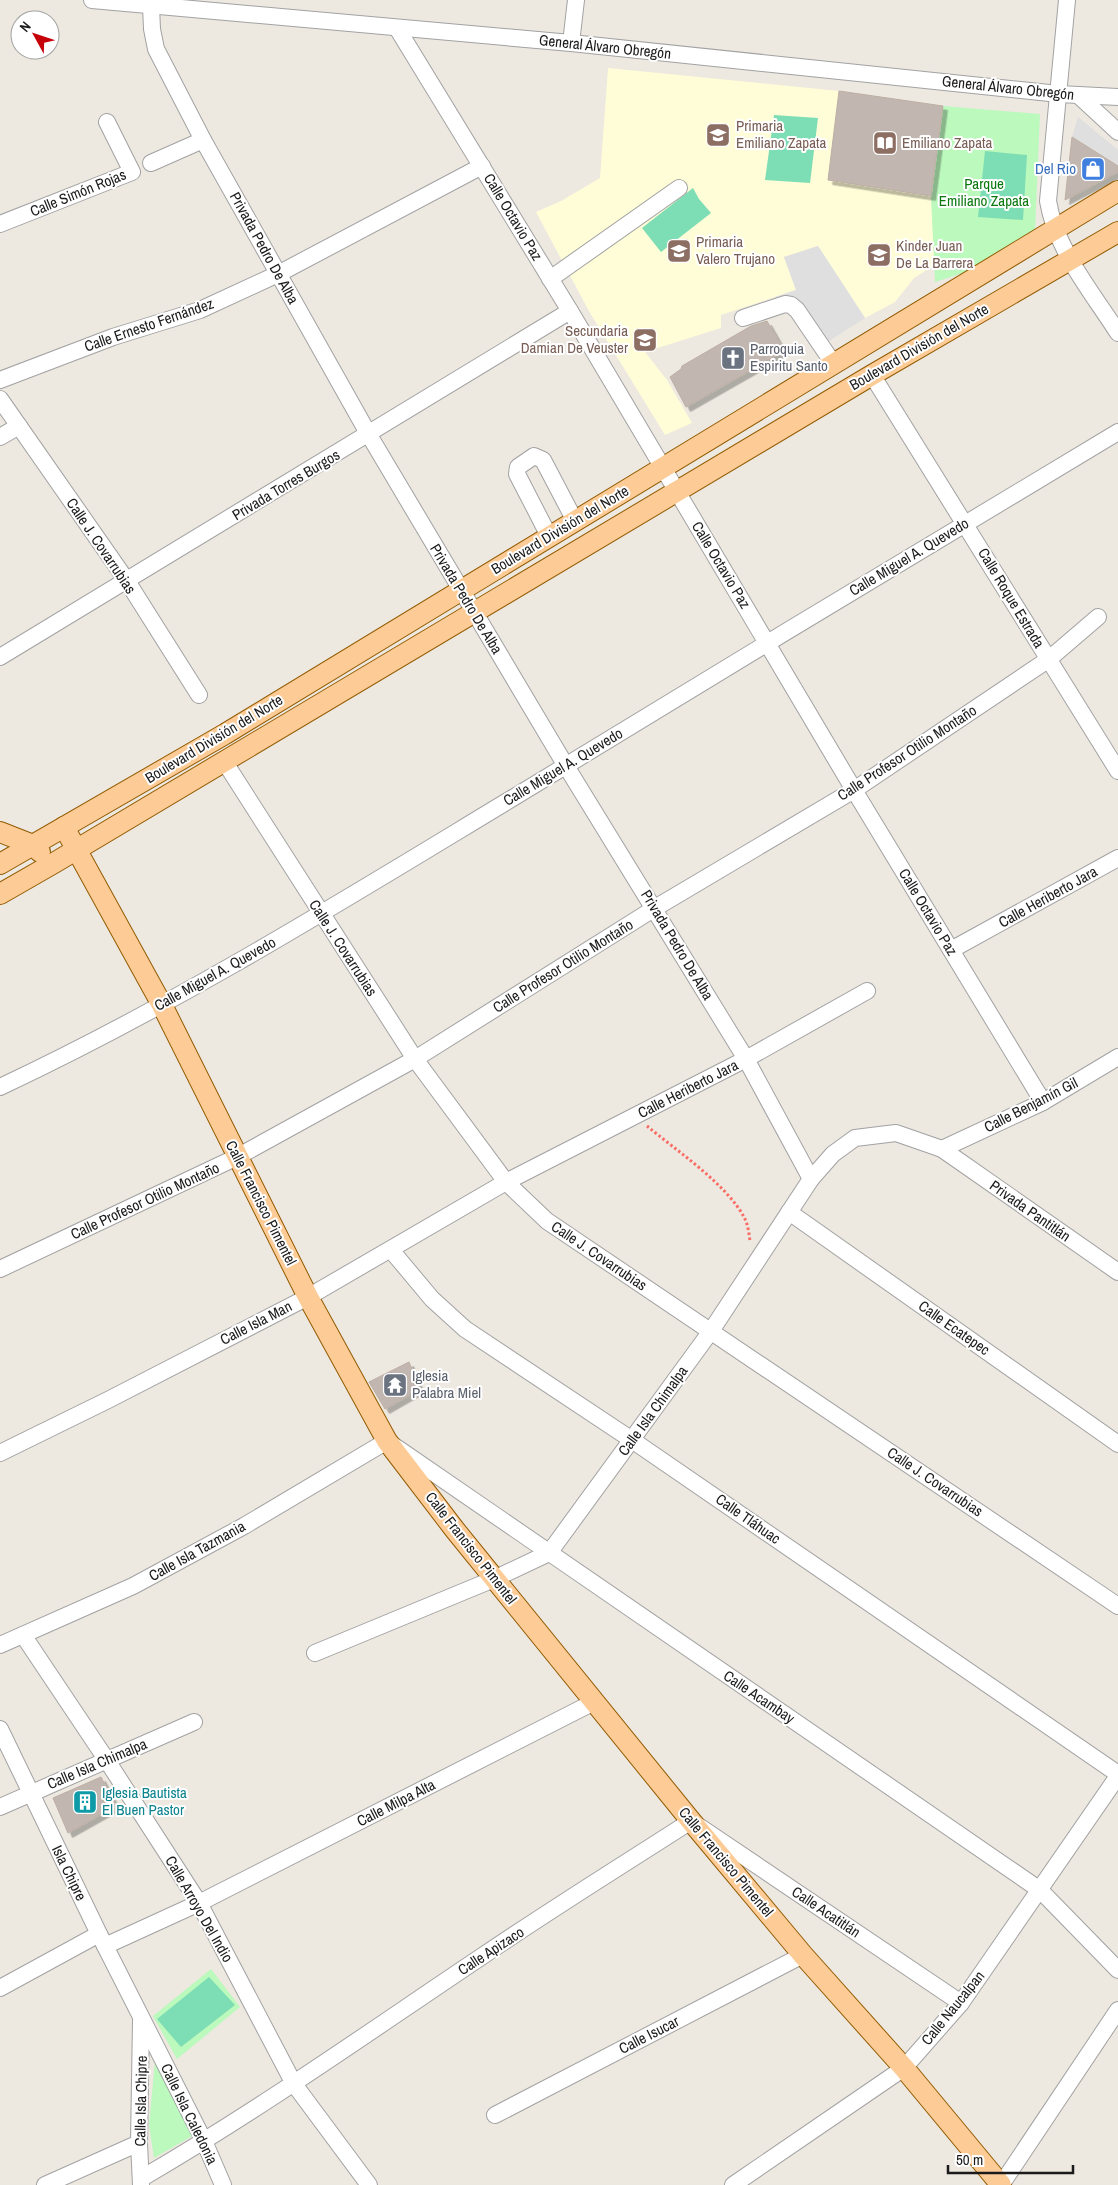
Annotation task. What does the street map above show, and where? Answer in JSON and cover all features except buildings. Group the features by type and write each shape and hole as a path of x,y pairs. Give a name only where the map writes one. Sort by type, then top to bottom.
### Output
{"main road":[{"name":"Boulevard División del Norte","path":"0,864 226,734 1054,228 1118,191"},
{"name":"Boulevard División del Norte","path":"0,894 676,491 1118,232"},
{"name":"Calle Francisco Pimentel","path":"64,827 162,1005 308,1296 387,1441 494,1579 691,1821 803,1956 904,2068 1001,2185"},
{"path":"0,832 33,845 54,863"}],"street":[{"name":"General Álvaro Obregón","path":"92,0 151,6 272,8 397,28 571,43 1059,94 1118,97"},
{"path":"571,43 576,0"},
{"path":"1067,0 1048,201 1054,228 1070,259 1118,333"},
{"name":"Privada Pedro De Alba","path":"151,6 152,29 156,49 203,140 278,274 369,435 474,612 746,1059 811,1179"},
{"name":"Calle Octavio Paz","path":"397,28 570,311 854,790 1043,1102"},
{"path":"1078,95 1118,132"},
{"name":"Calle Simón Rojas","path":"0,224 132,172 107,122"},
{"path":"151,163 203,140"},
{"name":"Calle Ernesto Fernández","path":"0,380 113,337 200,310 278,274 482,166"},
{"path":"550,279 679,188"},
{"path":"744,318 784,304 791,305 797,310 833,363"},
{"name":"Privada Torres Burgos","path":"0,658 570,311"},
{"name":"Calle Roque Estrada","path":"872,375 1118,771"},
{"name":"Calle J. Covarrubias","path":"0,399 126,582 199,695"},
{"path":"0,437 19,426"},
{"name":"Calle Miguel A. Quevedo","path":"0,1087 162,1005 321,914 767,642 1118,432"},
{"path":"549,536 517,474 518,467 529,458 534,456 543,460 575,520"},
{"name":"Calle Profesor Otilio Montaño","path":"0,1269 237,1157 415,1059 655,908 854,790 1048,660 1098,617"},
{"name":"Calle J. Covarrubias","path":"224,761 415,1059 506,1182 547,1221 1118,1606"},
{"name":"Calle Heriberto Jara","path":"951,950 1118,858"},
{"name":"Calle Heriberto Jara","path":"506,1182 746,1059 867,991"},
{"name":"Calle Benjamín Gil","path":"942,1149 1043,1102 1118,1058"},
{"name":"Calle Isla Chimalpa","path":"315,1653 494,1579 549,1552 711,1331 811,1179 833,1154 855,1138 896,1133 942,1149"},
{"name":"Privada Pantitlán","path":"942,1149 1118,1272"},
{"name":"Calle Isla Man","path":"0,1453 108,1400 308,1296 391,1250 506,1182"},
{"name":"Calle Ecatepec","path":"789,1212 1118,1444"},
{"name":"Calle Tláhuac","path":"391,1250 432,1299 465,1329 632,1440 1118,1775"},
{"name":"Calle Acambay","path":"387,1441 1040,1890 1118,1970"},
{"name":"Calle Isla Tazmania","path":"0,1645 133,1586 244,1526 387,1441"},
{"name":"Calle Arroyo Del Indio","path":"23,1635 199,1903 294,2084 370,2185"},
{"name":"Calle Milpa Alta","path":"0,1988 102,1940 199,1903 594,1702"},
{"name":"Calle Isla Chimalpa","path":"0,1807 194,1722"},
{"name":"Isla Chipre","path":"0,1728 30,1793 141,2016"},
{"name":"Calle Naucalpan","path":"733,2185 904,2068 961,2003 1118,1775"},
{"name":"Calle Acatitlán","path":"691,1821 961,2003"},
{"name":"Calle Apizaco","path":"142,2181 294,2084 482,1956 691,1821"},
{"name":"Calle Isucar","path":"495,2116 803,1956"},
{"path":"1001,2185 1118,2010"},
{"name":"Calle Isla Caledonia","path":"141,2016 204,2141 223,2185"},
{"name":"Calle Isla Chipre","path":"141,2016 140,2142 142,2181"},
{"path":"45,2185 140,2142"}],"path":[{"path":"635,1116 717,1184 740,1209 748,1228 752,1268"}],"shaded area":[{"path":"608,68 839,91 828,180 931,196 935,265 914,278 895,302 865,318 818,246 784,257 796,290 721,315 721,328 645,352 667,380 692,423 665,435 590,313 536,212 561,201 600,178"},
{"path":"1078,117 1118,150 1118,166 1072,137"},
{"path":"818,246 865,318 818,348 775,297 796,290 784,257"}],"green space":[{"name":"Parque Emiliano Zapata","path":"943,106 1040,114 1035,231 966,272 935,282 931,196"},
{"path":"774,115 818,118 810,183 765,180"},
{"path":"985,151 1027,155 1023,220 978,217"},
{"path":"693,188 699,199 711,213 661,252 642,228"},
{"path":"211,1969 240,2007 177,2059 153,2016"},
{"path":"209,1977 235,2005 181,2047 157,2019"},
{"path":"155,2061 192,2136 154,2158 149,2125"}],"place":[{"name":"Primaria Emiliano Zapata","path":"718,135"},
{"name":"Emiliano Zapata","path":"885,143"},
{"name":"Del Rio","path":"1093,169"},
{"name":"Primaria Valero Trujano","path":"679,251"},
{"name":"Kinder Juan De La Barrera","path":"879,255"},
{"name":"Secundaria Damian De Veuster","path":"645,340"},
{"name":"Parroquia Espiritu Santo","path":"733,358"},
{"name":"Iglesia Palabra Miel","path":"395,1385"},
{"name":"Iglesia Bautista El Buen Pastor","path":"85,1802"}]}
